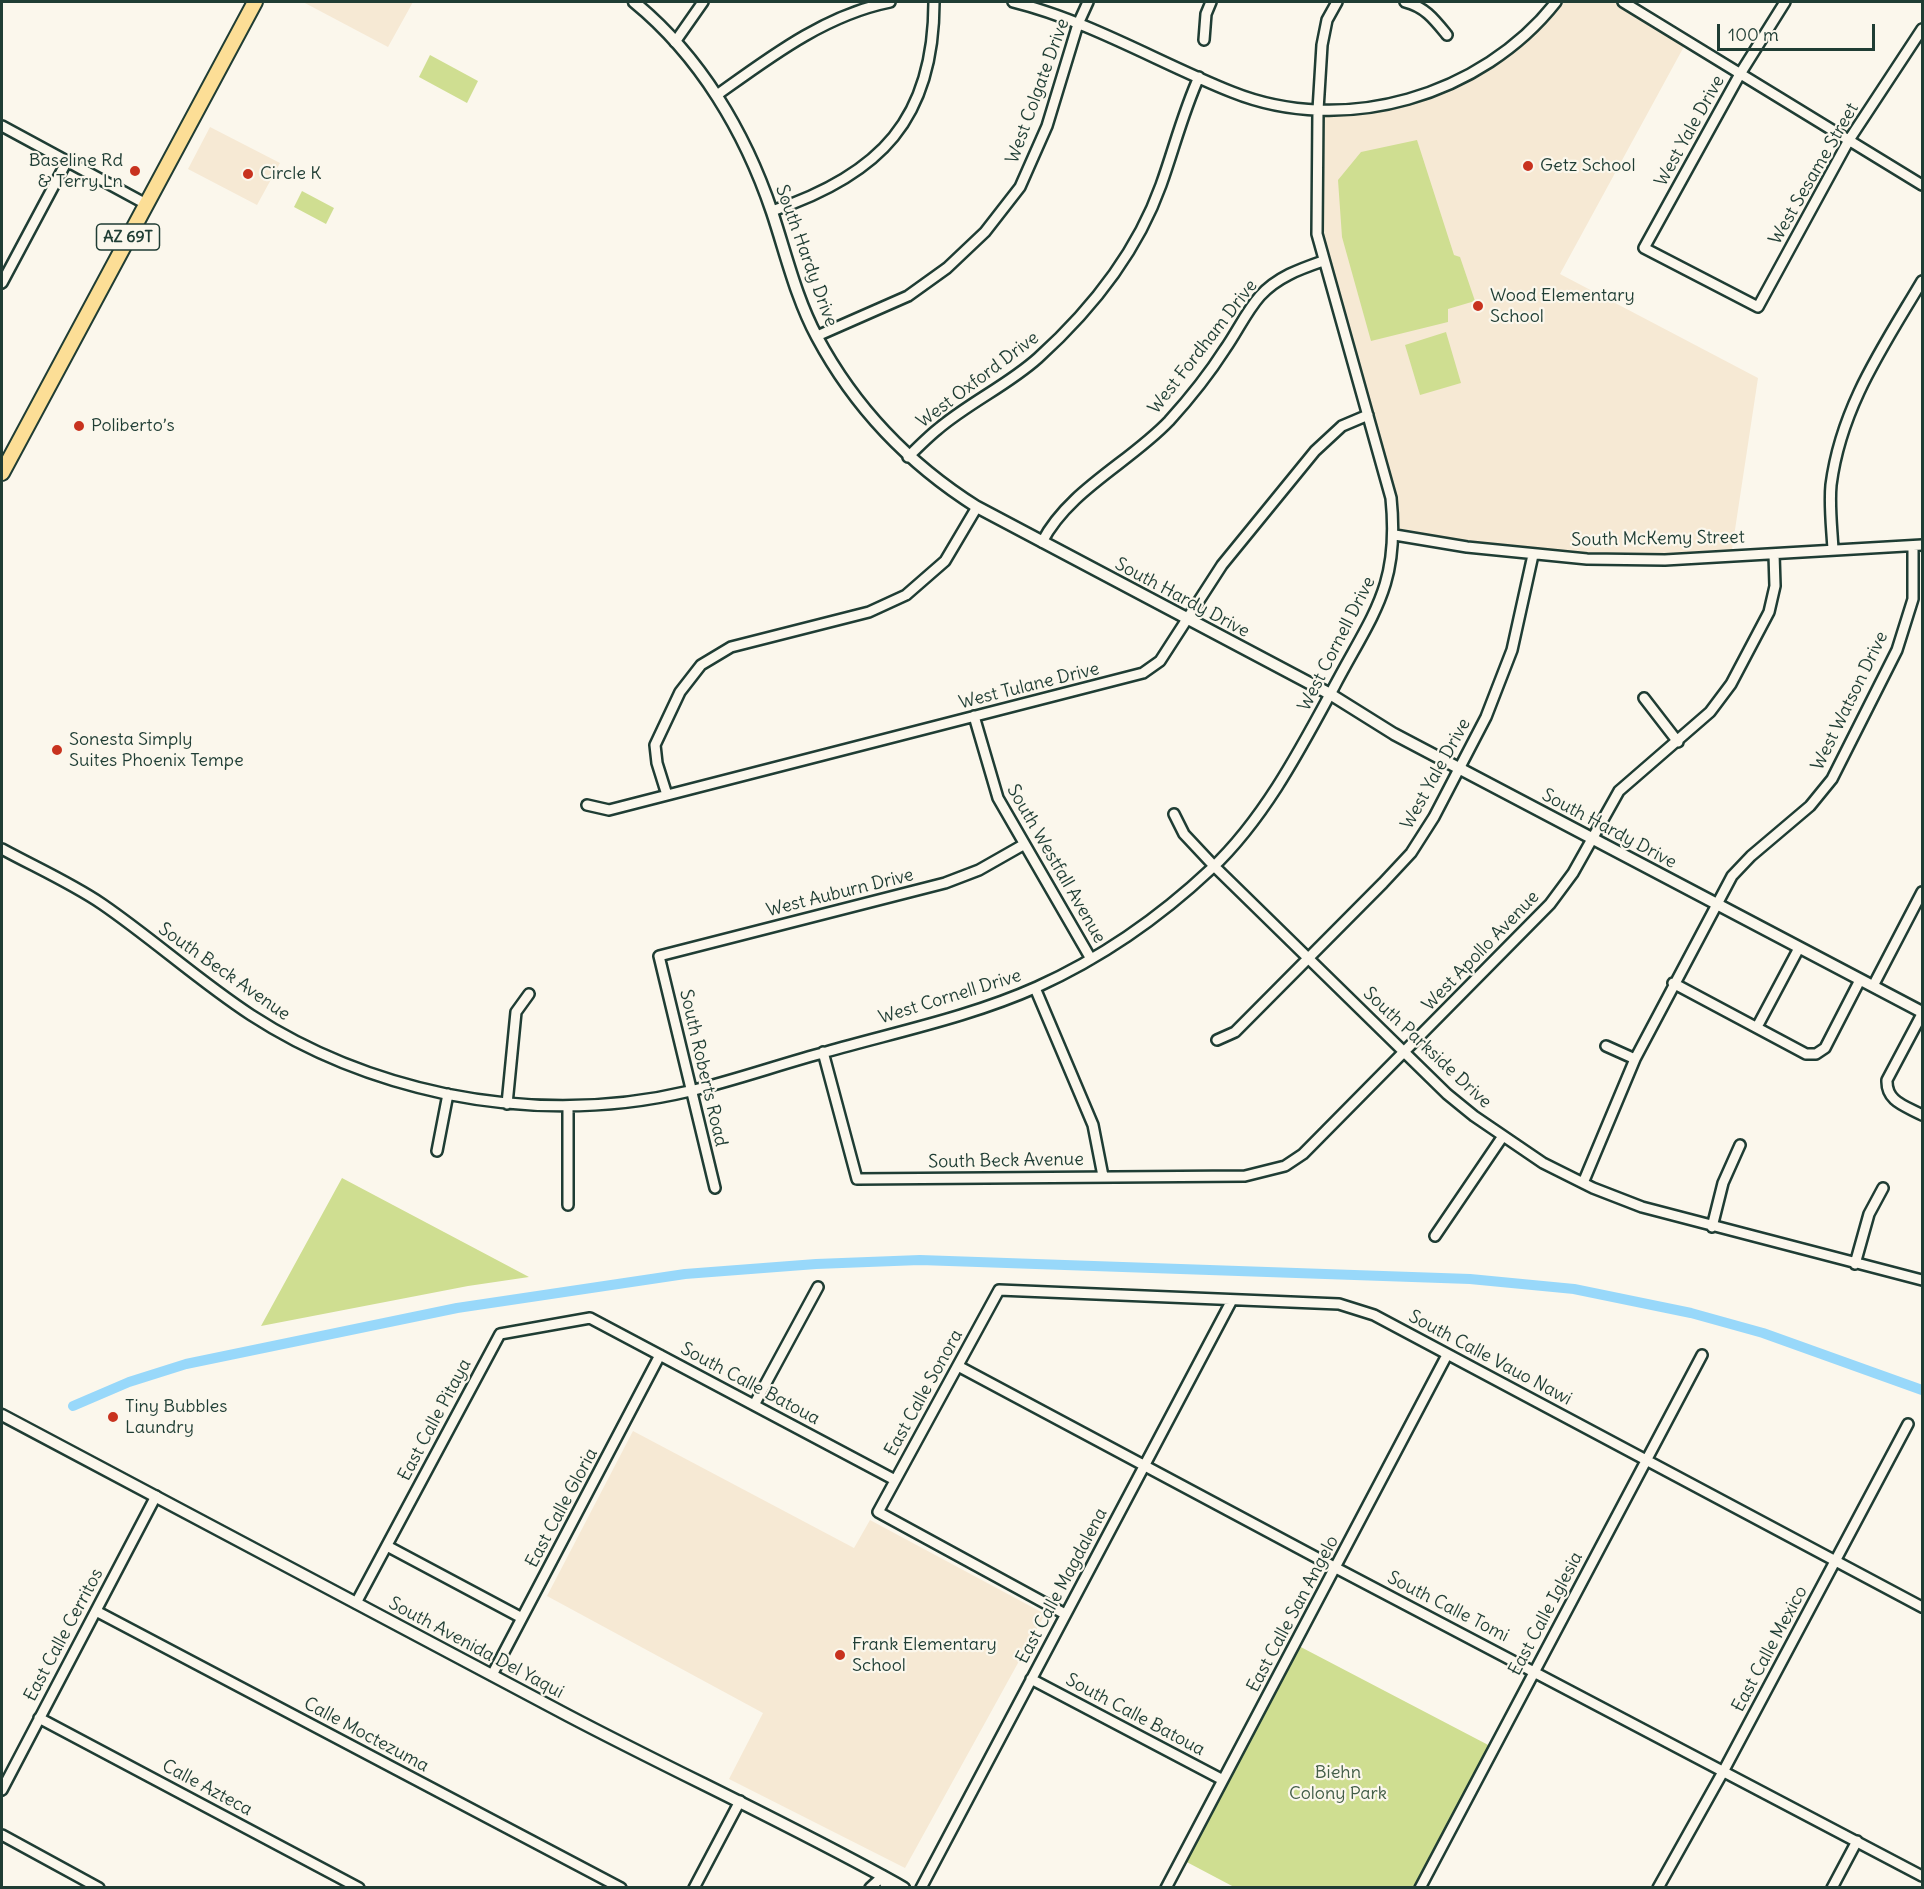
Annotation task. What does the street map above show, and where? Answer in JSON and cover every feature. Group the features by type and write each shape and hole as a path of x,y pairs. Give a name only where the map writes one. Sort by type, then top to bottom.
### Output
{"main road":[{"name":"AZ 69T","path":"2,473 255,2"}],"street":[{"name":"South Hardy Drive","path":"634,2 675,42 717,95 752,159 772,211 800,299 817,336 854,397 908,457 936,481 977,507 1330,694 1363,717 1923,1013"},
{"path":"675,42 703,2"},
{"path":"717,95 805,35 844,15 890,2"},
{"path":"772,211 813,197 841,183 868,164 903,124 917,102 928,68 934,32 934,2"},
{"path":"1013,2 1078,24 1232,92 1266,103 1318,110 1377,107 1438,90 1492,60 1534,26 1556,2"},
{"name":"West Colgate Drive","path":"817,336 908,296 947,268 985,232 1020,187 1047,126 1078,24 1088,2"},
{"path":"1204,40 1206,14 1212,2"},
{"path":"1318,110 1323,35 1337,2"},
{"path":"1405,2 1420,6 1433,16 1447,35"},
{"path":"1623,2 1923,185"},
{"name":"West Yale Drive","path":"1758,308 1644,248 1740,74 1785,2"},
{"name":"West Sesame Street","path":"1758,308 1849,140 1923,29"},
{"name":"West Oxford Drive","path":"908,457 939,428 1003,386 1036,360 1077,320 1106,285 1128,254 1161,186 1186,105 1199,77"},
{"name":"West Cornell Drive","path":"691,1091 965,1013 1035,988 1091,960 1133,933 1214,866 1265,805 1294,760 1379,606 1390,574 1395,535 1392,498 1323,261 1316,205 1318,110"},
{"path":"2,126 146,204"},
{"path":"2,283 66,161"},
{"name":"West Fordham Drive","path":"1042,542 1054,520 1073,501 1131,457 1169,421 1224,351 1260,296 1293,272 1323,261"},
{"path":"1833,550 1831,488 1848,412 1862,381 1923,281"},
{"name":"West Tulane Drive","path":"586,805 609,810 1143,673 1160,661 1222,565 1315,451 1342,426 1368,415"},
{"path":"667,795 657,763 655,745 680,692 701,665 731,647 869,612 906,595 945,561 977,507"},
{"name":"South McKemy Street","path":"1395,535 1533,555 1665,560 1918,545"},
{"name":"West Watson Drive","path":"1582,1183 1635,1059 1673,983 1732,876 1751,855 1810,806 1832,779 1897,650 1913,599 1918,545"},
{"name":"West Apollo Avenue","path":"1285,1166 1303,1154 1550,904 1573,873 1619,791 1710,712 1731,684 1769,612 1775,586 1774,554"},
{"name":"West Yale Drive","path":"1217,1040 1235,1032 1411,853 1434,817 1486,717 1512,650 1533,555"},
{"path":"1644,698 1678,742"},
{"name":"South Westfall Avenue","path":"974,716 990,779 1023,845 1091,960"},
{"name":"South Parkside Drive","path":"1174,814 1184,834 1214,866 1447,1094 1544,1163 1582,1183 1642,1207 1923,1280"},
{"name":"West Auburn Drive","path":"659,956 945,883 979,870 1023,845"},
{"name":"South Beck Avenue","path":"2,849 99,902 225,997 277,1031 351,1068 448,1094 507,1104 568,1106 624,1102 691,1091"},
{"path":"1873,986 1923,892"},
{"path":"1757,1027 1799,948"},
{"name":"South Roberts Road","path":"659,956 715,1188"},
{"path":"1673,983 1806,1054 1816,1054 1824,1048 1860,980"},
{"path":"1035,988 1093,1125 1103,1176"},
{"path":"507,1104 516,1012 529,994"},
{"path":"1923,1013 1887,1080 1886,1091 1892,1099 1923,1115"},
{"path":"1606,1046 1635,1059"},
{"name":"South Beck Avenue","path":"822,1053 857,1179 1245,1176 1285,1166"},
{"path":"437,1150 448,1094"},
{"path":"568,1106 568,1204"},
{"path":"1435,1236 1503,1136"},
{"path":"1712,1227 1723,1183 1740,1145"},
{"path":"1855,1264 1869,1214 1883,1188"},
{"path":"754,1405 818,1287"},
{"name":"South Calle Vauo Nawi","path":"999,1290 1339,1304 1374,1315 1923,1607"},
{"name":"East Calle Sonora","path":"999,1290 878,1512 1065,1614"},
{"name":"East Calle Magdalena","path":"921,1887 1232,1300"},
{"name":"South Calle Batoua","path":"590,1318 895,1480"},
{"name":"East Calle Pitaya","path":"357,1603 500,1334 590,1318"},
{"name":"East Calle Gloria","path":"492,1675 660,1355"},
{"name":"East Calle San Angelo","path":"1166,1887 1448,1355"},
{"name":"East Calle Iglesia","path":"1421,1887 1702,1355"},
{"name":"South Calle Tomi","path":"958,1366 1336,1568 1857,1841 1921,1871"},
{"name":"South Avenida Del Yaqui","path":"2,1415 662,1765 740,1801 904,1887"},
{"name":"East Calle Mexico","path":"1658,1887 1724,1770 1908,1424"},
{"name":"East Calle Cerritos","path":"2,1790 156,1496"},
{"path":"387,1546 522,1618"},
{"name":"Calle Moctezuma","path":"96,1611 621,1887"},
{"name":"South Calle Batoua","path":"1031,1679 1223,1780"},
{"name":"Calle Azteca","path":"39,1718 359,1887"},
{"path":"694,1887 740,1801"},
{"path":"2,1835 99,1887"},
{"path":"1832,1887 1857,1841"},
{"path":"870,1887 884,1876 886,1887"}],"shaded area":[{"path":"303,2 413,2 388,47"},
{"name":"Wood Elementary School","path":"1556,2 1623,2 1687,41 1560,274 1758,378 1731,556 1587,559 1395,535 1391,498 1317,234 1318,110 1405,100 1492,60"},
{"path":"210,127 280,163 257,205 188,169"},
{"name":"Frank Elementary School","path":"633,1431 854,1548 870,1520 1045,1614 905,1868 729,1779 763,1713 547,1596"}],"green space":[{"path":"430,55 478,81 467,103 419,77"},
{"path":"1417,140 1454,255 1460,257 1475,301 1448,309 1448,322 1371,341 1342,237 1338,180 1361,152"},
{"path":"302,191 334,208 326,224 294,207"},
{"path":"1446,332 1461,383 1420,395 1405,345"},
{"path":"342,1178 529,1277 468,1286 261,1326"},
{"name":"Biehn Colony Park","path":"1295,1644 1494,1748 1420,1887 1234,1887 1181,1859"}],"waterway":[{"path":"73,1406 129,1382 186,1364 457,1308 685,1274 816,1264 920,1260 1470,1279 1574,1289 1691,1313 1763,1333 1922,1390"}],"place":[{"name":"Getz School","path":"1528,166"},
{"name":"Baseline Rd & Terry Ln","path":"135,171"},
{"name":"Circle K","path":"248,174"},
{"name":"Wood Elementary School","path":"1478,306"},
{"name":"Poliberto’s","path":"79,426"},
{"name":"Sonesta Simply Suites Phoenix Tempe","path":"57,750"},
{"name":"Tiny Bubbles Laundry","path":"113,1417"},
{"name":"Frank Elementary School","path":"840,1655"}]}
